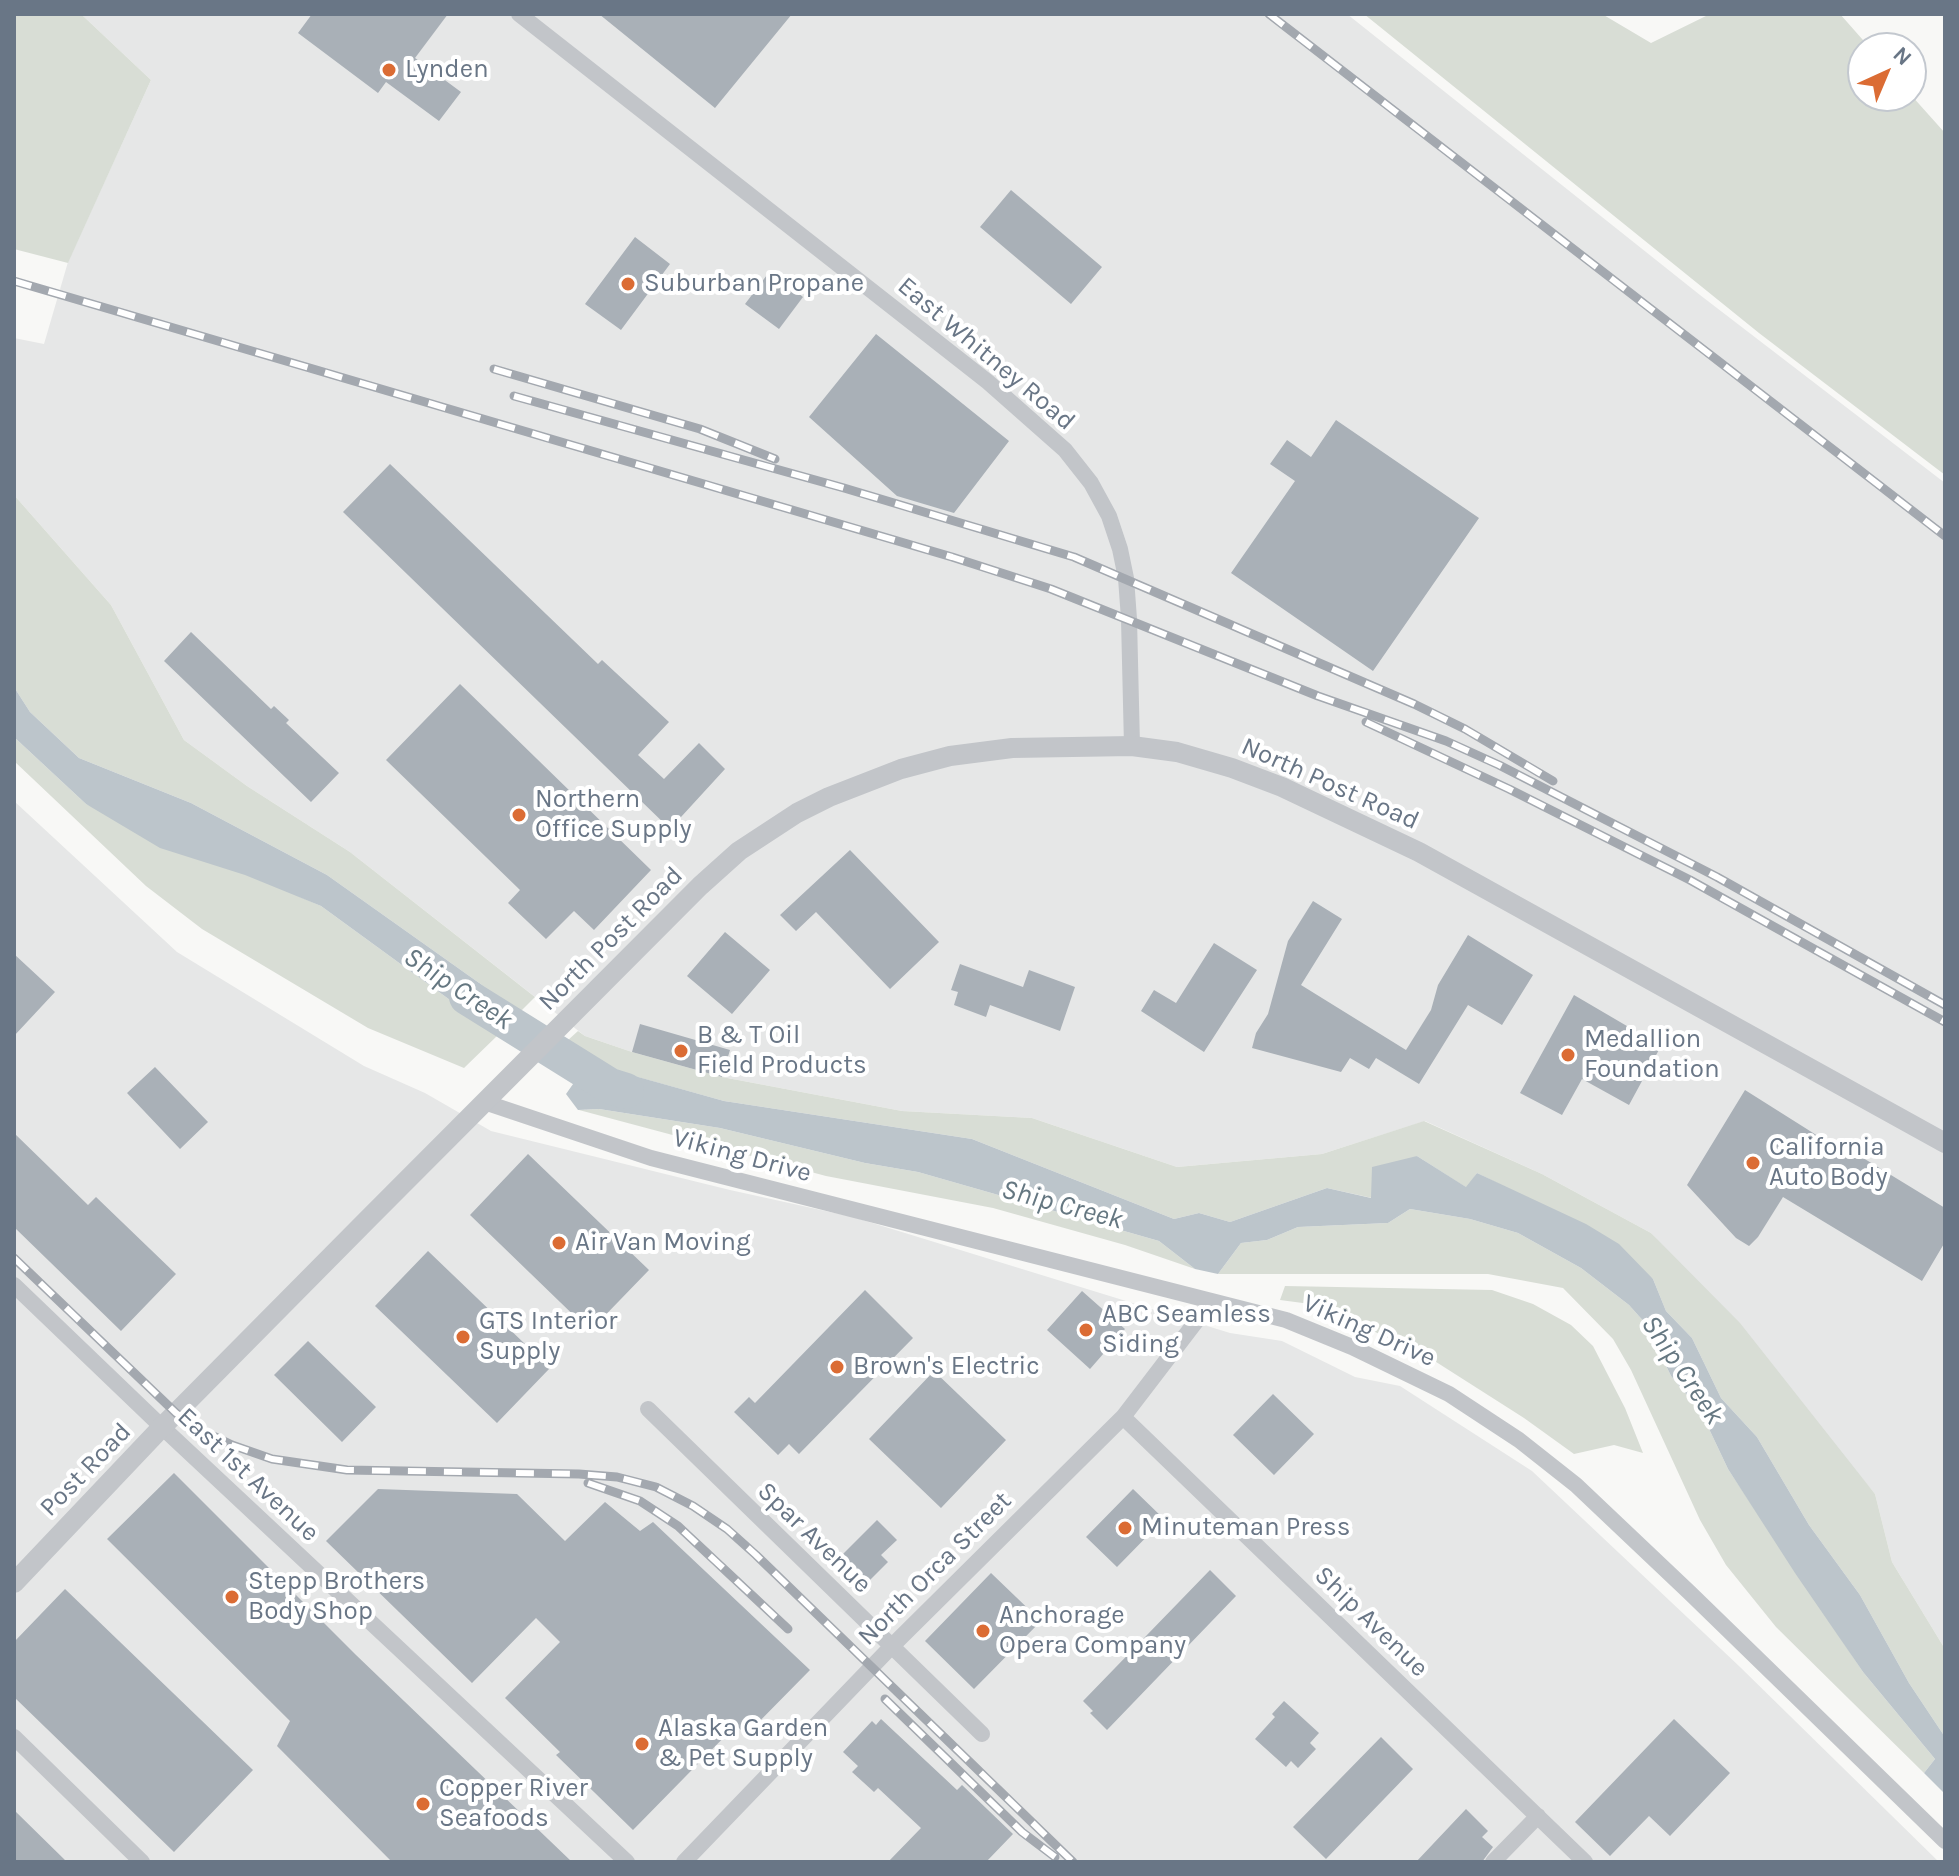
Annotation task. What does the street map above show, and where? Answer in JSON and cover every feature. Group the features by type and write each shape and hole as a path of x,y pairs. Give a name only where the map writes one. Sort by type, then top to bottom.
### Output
{"street":[{"name":"East Whitney Road","path":"519,14 988,382 1065,450 1091,483 1109,516 1120,549 1129,619 1132,746"},
{"name":"North Post Road","path":"162,1427 700,886 739,851 797,813 829,797 901,769 950,756 1012,748 1132,746 1177,752 1232,768 1344,814 1419,852 1945,1143"},
{"name":"Viking Drive","path":"484,1102 651,1158 1286,1320 1352,1347 1449,1394 1519,1440 1576,1485 1945,1841"},
{"name":"East 1st Avenue","path":"14,1285 627,1862"},
{"name":"North Orca Street","path":"684,1862 891,1647 1123,1417 1211,1302"},
{"name":"Spar Avenue","path":"648,1409 982,1734"},
{"name":"Ship Avenue","path":"1123,1417 1585,1862"},
{"name":"Post Road","path":"14,1583 162,1427"},
{"path":"14,1737 142,1862"},
{"path":"1493,1862 1538,1816"}],"shaded area":[{"path":"14,14 81,14 151,80 68,263 14,249"},
{"path":"81,14 1347,14 1700,295 1945,483 1945,1649 1892,1562 1875,1494 1651,1233 1542,1174 1425,1121 1322,1154 1177,1167 1032,1118 902,1111 722,1077 632,1052 585,1036 350,852 247,786 184,740 111,605 14,495 14,338 44,344 68,262 151,80"},
{"path":"1364,14 1602,14 1651,43 1710,14 1840,14 1856,32 1847,32 1847,112 1926,112 1945,133 1945,475 1759,333"},
{"path":"14,495 111,605 184,740 247,786 350,852 535,997 517,1015 482,985 327,875 191,803 79,758 30,712 14,687"},
{"path":"14,737 86,804 321,906 498,1035 464,1068 368,1028 202,929 146,886 14,761"},
{"path":"14,801 177,952 364,1066 425,1093 491,1131 853,1217 1230,1333 1282,1341 1355,1377 1400,1386 1532,1471 1739,1666 1939,1862 14,1862"},
{"path":"578,1031 632,1052 722,1077 902,1111 1032,1118 1177,1167 1322,1154 1424,1121 1542,1174 1651,1233 1740,1323 1875,1494 1892,1562 1945,1649 1945,1737 1909,1683 1860,1595 1809,1525 1757,1437 1721,1398 1692,1338 1666,1311 1653,1279 1517,1193 1477,1173 1467,1188 1417,1156 1372,1198 1327,1188 1230,1222 1199,1213 1174,1219 972,1139 724,1101 598,1066 567,1041"},
{"path":"599,1109 720,1128 865,1163 918,1172 1159,1241 1195,1269 1125,1245 993,1208 826,1176 579,1110"},
{"path":"1410,1209 1470,1219 1518,1233 1581,1268 1629,1305 1646,1324 1671,1376 1701,1412 1728,1469 1863,1672 1935,1759 1924,1773 1776,1627 1726,1565 1700,1520 1631,1370 1613,1339 1563,1288 1488,1274 1218,1274 1241,1243 1267,1240 1298,1227 1388,1223"},
{"path":"1285,1286 1492,1290 1533,1304 1571,1325 1593,1346 1625,1408 1643,1453 1614,1445 1574,1454 1433,1360 1367,1328 1333,1307 1280,1300"}],"water":[{"path":"14,687 30,712 79,758 191,803 327,875 482,985 517,1015 498,1035 321,906 245,875 160,848 86,804 14,737"},
{"path":"590,1060 599,1066 724,1101 972,1139 1174,1219 1199,1213 1230,1222 1327,1188 1371,1198 1372,1167 1417,1156 1466,1187 1477,1173 1586,1224 1619,1244 1653,1279 1666,1311 1692,1338 1721,1398 1757,1437 1809,1525 1860,1595 1909,1683 1945,1737 1945,1794 1924,1773 1935,1759 1863,1672 1795,1573 1728,1469 1701,1412 1671,1376 1646,1324 1629,1305 1581,1268 1518,1233 1470,1219 1410,1209 1388,1223 1298,1227 1267,1240 1241,1243 1218,1274 1195,1269 1159,1241 918,1172 865,1163 720,1128 599,1109 578,1110 566,1094"}],"building":[{"name":"Lynden","path":"312,14 448,14 415,58 461,92 439,121 386,82 378,93 298,33"},
{"path":"599,14 792,14 715,108"},
{"path":"1011,190 1102,267 1071,304 980,227"},
{"name":"Suburban Propane","path":"635,237 670,264 621,330 585,304"},
{"path":"770,271 803,297 779,329 745,304"},
{"path":"876,334 1009,441 954,513 897,496 809,417"},
{"path":"1336,420 1479,518 1373,671 1231,573 1295,481 1270,464 1287,440 1311,457"},
{"path":"390,464 598,664 602,660 669,722 638,755 664,779 699,743 725,769 670,829 343,512"},
{"path":"191,632 271,709 274,706 289,720 286,723 339,773 311,802 164,661"},
{"name":"Northern Office Supply","path":"460,684 651,870 594,930 574,911 546,939 508,903 520,890 386,760"},
{"path":"850,850 939,942 890,989 816,912 796,931 780,915"},
{"path":"1313,901 1342,919 1301,985 1406,1050 1431,1010 1438,985 1468,935 1533,975 1502,1025 1468,1005 1419,1084 1376,1058 1369,1069 1350,1058 1341,1072 1252,1048 1256,1033 1268,1014 1288,941"},
{"path":"725,932 770,970 732,1014 687,976"},
{"path":"1214,943 1257,970 1204,1052 1141,1011 1154,990 1176,1003"},
{"path":"14,954 55,992 14,1036"},
{"path":"960,964 1023,987 1029,970 1075,987 1060,1031 990,1005 986,1017 954,1005 958,992 951,990"},
{"path":"1574,995 1661,1046 1629,1105 1582,1079 1562,1115 1520,1093"},
{"name":"B & T Oil Field Products","path":"640,1024 730,1050 722,1077 632,1052"},
{"path":"155,1067 208,1122 180,1149 127,1093"},
{"path":"1745,1090 1829,1143 1832,1139 1945,1208 1945,1242 1922,1281 1783,1197 1749,1246 1736,1238 1687,1185"},
{"path":"14,1133 88,1205 96,1197 176,1274 121,1331 14,1227"},
{"name":"Air Van Moving","path":"528,1154 649,1270 590,1331 470,1215"},
{"name":"GTS Interior Supply","path":"428,1251 550,1368 497,1423 375,1306"},
{"name":"Brown's Electric","path":"865,1290 913,1338 799,1454 789,1444 778,1455 734,1412 749,1397 755,1403"},
{"name":"ABC Seamless Siding","path":"1082,1291 1125,1329 1090,1369 1047,1330"},
{"path":"308,1341 376,1407 342,1442 274,1375"},
{"path":"934,1371 1006,1440 941,1508 869,1439"},
{"path":"1273,1394 1314,1434 1274,1475 1233,1435"},
{"path":"174,1473 356,1655 572,1862 392,1862 277,1746 290,1721 107,1539"},
{"path":"378,1489 517,1494 565,1541 605,1502 640,1531 653,1522 810,1670 746,1735 736,1725 633,1830 556,1755 560,1752 505,1698 560,1642 536,1618 472,1683 326,1541"},
{"name":"Minuteman Press","path":"1133,1489 1164,1519 1117,1567 1086,1537"},
{"path":"877,1520 897,1540 881,1555 888,1562 857,1593 843,1579 854,1568 841,1556"},
{"path":"1210,1570 1236,1596 1107,1730 1083,1701"},
{"name":"Anchorage Opera Company","path":"991,1573 1041,1621 974,1689 925,1641"},
{"path":"65,1589 253,1770 174,1852 14,1697 14,1642"},
{"path":"1284,1701 1319,1733 1310,1743 1316,1749 1298,1768 1291,1761 1286,1767 1255,1739 1275,1717 1272,1714"},
{"path":"881,1719 957,1790 962,1785 1013,1834 986,1862 888,1862 921,1828 878,1788 874,1792 852,1772 858,1766 843,1752 872,1721 876,1725"},
{"path":"1674,1719 1730,1773 1670,1836 1649,1816 1610,1856 1575,1822"},
{"path":"1381,1737 1413,1769 1326,1859 1293,1827"},
{"path":"1466,1809 1488,1831 1482,1837 1493,1847 1482,1862 1416,1862"},
{"path":"14,1810 67,1862 14,1862"}],"waterway":[{"name":"Ship Creek","path":"467,997 610,1086 626,1091"}],"railway":[{"path":"1269,14 1945,536"},
{"path":"14,281 952,557 1051,589 1318,696 1446,741 1499,765 1717,877 1945,1005"},
{"path":"494,369 700,429 775,459"},
{"path":"514,396 844,488 1074,557 1414,704 1465,729 1553,781"},
{"path":"1366,722 1509,789 1690,880 1945,1022"},
{"path":"14,1258 176,1413 199,1429 232,1445 272,1459 347,1470 617,1477 656,1487 693,1506 727,1529 756,1555 1073,1862"},
{"path":"588,1483 640,1501 678,1526 788,1629"},
{"path":"885,1699 1022,1832 1055,1857"}],"place":[{"name":"Lynden","path":"389,70"},
{"name":"Suburban Propane","path":"628,284"},
{"name":"Northern Office Supply","path":"519,815"},
{"name":"B & T Oil Field Products","path":"681,1051"},
{"name":"Medallion Foundation","path":"1568,1055"},
{"name":"California Auto Body","path":"1753,1163"},
{"name":"Air Van Moving","path":"559,1243"},
{"name":"ABC Seamless Siding","path":"1086,1330"},
{"name":"GTS Interior Supply","path":"463,1337"},
{"name":"Brown's Electric","path":"837,1367"},
{"name":"Minuteman Press","path":"1125,1528"},
{"name":"Stepp Brothers Body Shop","path":"232,1597"},
{"name":"Anchorage Opera Company","path":"983,1631"},
{"name":"Alaska Garden & Pet Supply","path":"642,1744"},
{"name":"Copper River Seafoods","path":"423,1804"}]}
